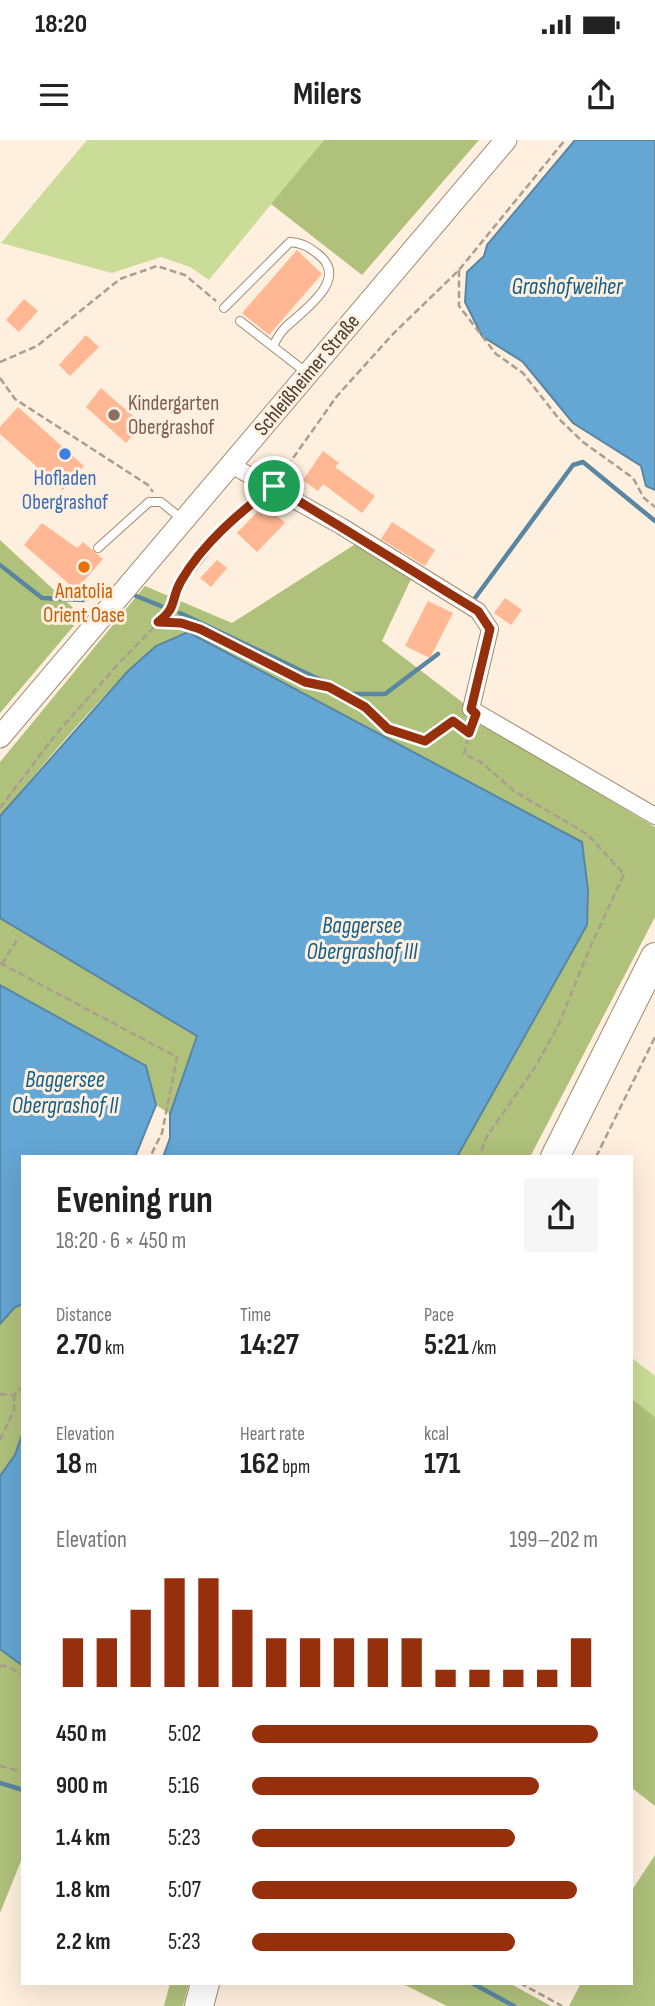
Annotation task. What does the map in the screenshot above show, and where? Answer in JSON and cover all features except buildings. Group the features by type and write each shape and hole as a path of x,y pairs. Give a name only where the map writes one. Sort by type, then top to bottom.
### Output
{"highway":[{"path":"556,1155 655,957"},
{"path":"199,2006 204,1985"}],"main road":[{"name":"Schleißheimer Straße","path":"0,737 506,140"}],"street":[{"path":"231,466 274,486 478,611 490,629 473,711 655,816"}],"lane":[{"path":"224,308 290,242 304,243 329,267 330,276 324,291 282,330 273,346"},
{"path":"240,321 308,374"},
{"path":"170,612 180,582 226,525 274,486"},
{"path":"98,548 149,502 160,502 184,521"}],"path":[{"path":"274,486 337,396 393,334 459,270 565,140"},
{"path":"0,362 37,345 120,279 157,266 185,275 224,308"},
{"path":"459,270 459,306 496,354 523,373 559,419 583,442 633,478 644,498 655,508"},
{"path":"0,378 15,399 148,485 160,502"},
{"path":"0,808 56,734 170,612"},
{"path":"158,622 181,623 200,629 305,682 329,687 365,707 388,729 425,741 453,721 473,711"},
{"path":"473,711 464,754 481,762 514,791 587,834 624,874 558,1026 534,1069 487,1136 480,1155"},
{"path":"453,721 469,733"},
{"path":"19,937 1,964 177,1057 162,1133 151,1155"},
{"path":"597,1155 655,1037"},
{"path":"0,1440 14,1410 14,1395 21,1388"},
{"path":"0,1394 14,1395"},
{"path":"0,1666 7,1665 21,1674"},
{"path":"0,1766 21,1771"},
{"path":"524,1985 562,2006"}],"green space":[{"path":"87,140 324,140 209,280 190,267 161,257 112,273 1,243"},
{"path":"324,140 479,140 362,275 271,204"},
{"path":"0,540 82,616 0,713"},
{"path":"357,543 411,579 382,641 462,702 473,718 655,827 655,917 531,1155 458,1155 587,925 156,646 94,707 0,816 0,762 145,586 232,623"},
{"path":"0,918 198,1036 170,1114 156,1105 146,1066 0,985"},
{"path":"21,1305 21,1438 15,1455 0,1476 0,1324 15,1307"},
{"path":"633,1359 655,1376 655,1417 633,1400"},
{"path":"633,1400 655,1417 655,1806 633,1789"},
{"path":"0,1649 21,1665 21,1861 0,1913"},
{"path":"655,1855 655,2006 569,2006 580,1985 633,1985 633,1888"},
{"path":"169,1985 188,1985 183,2006 164,2006"},
{"path":"405,1985 513,1985 551,2006 447,2006"}],"water":[{"name":"Grashofweiher","path":"575,140 655,140 655,490 646,486 641,466 573,423 523,362 482,336 465,302 467,272 484,256 487,245"},
{"name":"Baggersee Obergrashof III","path":"188,632 582,842 588,890 587,925 458,1155 164,1155 170,1138 170,1114 197,1036 0,918 0,816 128,671 156,646"},
{"name":"Baggersee Obergrashof II","path":"0,985 146,1066 156,1105 136,1155 21,1155 21,1305 15,1307 0,1324"},
{"path":"21,1438 21,1665 0,1649 0,1476 15,1455"}],"waterway":[{"path":"475,598 573,465 583,462 655,521"},
{"path":"0,565 42,598 83,600 114,588"},
{"path":"136,596 161,606"},
{"path":"180,613 350,694 385,694 438,654"},
{"path":"0,1783 21,1789"},
{"path":"476,1985 514,2006"}],"place":[{"name":"Kindergarten Obergrashof","path":"114,415"},
{"name":"Hofladen Obergrashof","path":"65,454"},
{"name":"Anatolia Orient Oase","path":"84,567"}],"route":[{"path":"274,486 478,611 490,629 471,709 476,714 469,733 453,721 425,741 388,729 365,707 329,687 305,682 200,629 181,623 158,622 170,612 180,582 226,525 274,486"}]}
